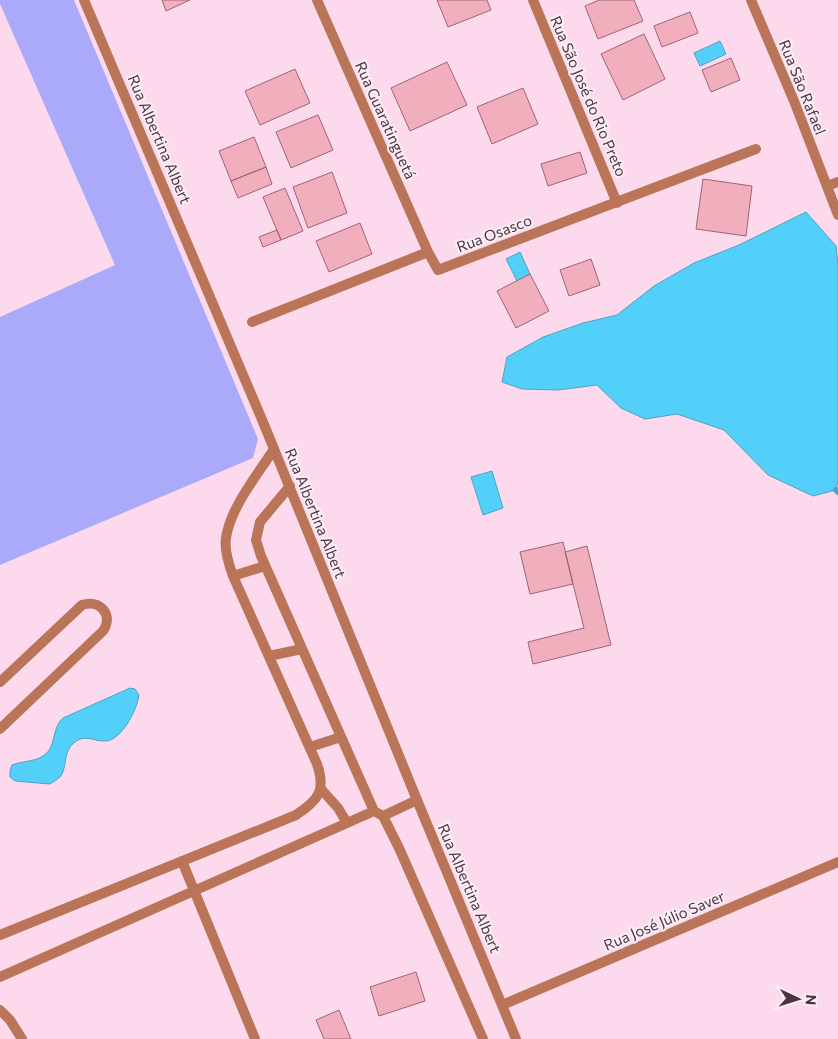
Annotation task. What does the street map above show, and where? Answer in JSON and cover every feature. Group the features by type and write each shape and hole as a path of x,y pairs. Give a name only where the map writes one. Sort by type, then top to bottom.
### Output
{"street":[{"name":"Rua Albertina Albert","path":"84,0 290,486 516,1039"},
{"name":"Rua Guaratinguetá","path":"317,0 428,252"},
{"name":"Rua São José do Rio Preto","path":"533,0 617,203"},
{"name":"Rua São Rafael","path":"751,0 794,101 838,215"},
{"name":"Rua Osasco","path":"428,252 438,270 756,149"},
{"path":"827,186 838,182"},
{"path":"252,322 428,252"},
{"path":"0,936 296,815 309,806 321,789 321,776 310,747 233,576 226,540 231,516 274,449"},
{"path":"290,486 260,522 256,540 265,566 378,814 399,848 483,1039"},
{"path":"233,576 265,566"},
{"path":"0,682 82,606 93,603 106,612 107,622 103,631 0,729"},
{"path":"270,656 302,649"},
{"path":"310,747 341,736"},
{"path":"321,789 338,808 347,823"},
{"path":"0,978 347,823 417,800"},
{"path":"182,861 255,1039"},
{"name":"Rua José Júlio Saver","path":"502,1005 838,862"},
{"path":"0,1010 10,1020 22,1039"}],"shaded area":[{"path":"0,0 74,0 258,439 253,458 0,565 0,317 115,265 0,4"},
{"path":"720,41 726,54 700,66 694,53"},
{"path":"806,212 836,246 838,265 838,481 836,490 813,496 768,475 724,430 677,414 645,419 621,408 597,385 558,390 522,389 502,382 507,357 543,337 583,323 617,315 654,286 694,263 739,245"},
{"path":"520,252 530,274 517,281 506,259"},
{"path":"492,471 503,508 483,515 471,477"},
{"path":"130,688 135,689 139,695 138,701 127,724 116,736 104,741 82,738 75,742 68,750 62,773 59,778 50,784 15,781 10,777 12,765 36,759 47,752 59,722 63,718"}],"building":[{"path":"162,0 190,0 166,11"},
{"path":"437,0 487,0 491,10 448,27"},
{"path":"599,0 634,0 643,21 598,39 585,6"},
{"path":"690,12 698,33 662,47 654,26"},
{"path":"644,34 665,79 623,100 601,54"},
{"path":"731,58 740,80 711,92 702,70"},
{"path":"447,62 467,105 410,131 391,88"},
{"path":"295,69 310,103 260,125 245,91"},
{"path":"523,88 538,124 492,144 477,107"},
{"path":"318,115 333,150 291,168 276,132"},
{"path":"254,137 266,167 231,181 219,151"},
{"path":"580,152 587,173 548,186 541,164"},
{"path":"266,167 272,184 238,198 231,181"},
{"path":"332,172 347,213 308,228 293,187"},
{"path":"703,179 752,186 746,236 696,229"},
{"path":"285,188 303,231 281,240 263,197"},
{"path":"360,223 372,254 329,272 316,241"},
{"path":"277,230 281,240 263,247 259,237"},
{"path":"591,259 600,285 569,296 560,270"},
{"path":"530,274 549,311 516,328 497,291"},
{"path":"563,542 573,584 530,594 520,552"},
{"path":"587,546 611,645 533,664 528,642 584,628 565,552"},
{"path":"416,972 425,1001 379,1016 370,987"},
{"path":"339,1010 351,1039 324,1039 316,1020"}]}
